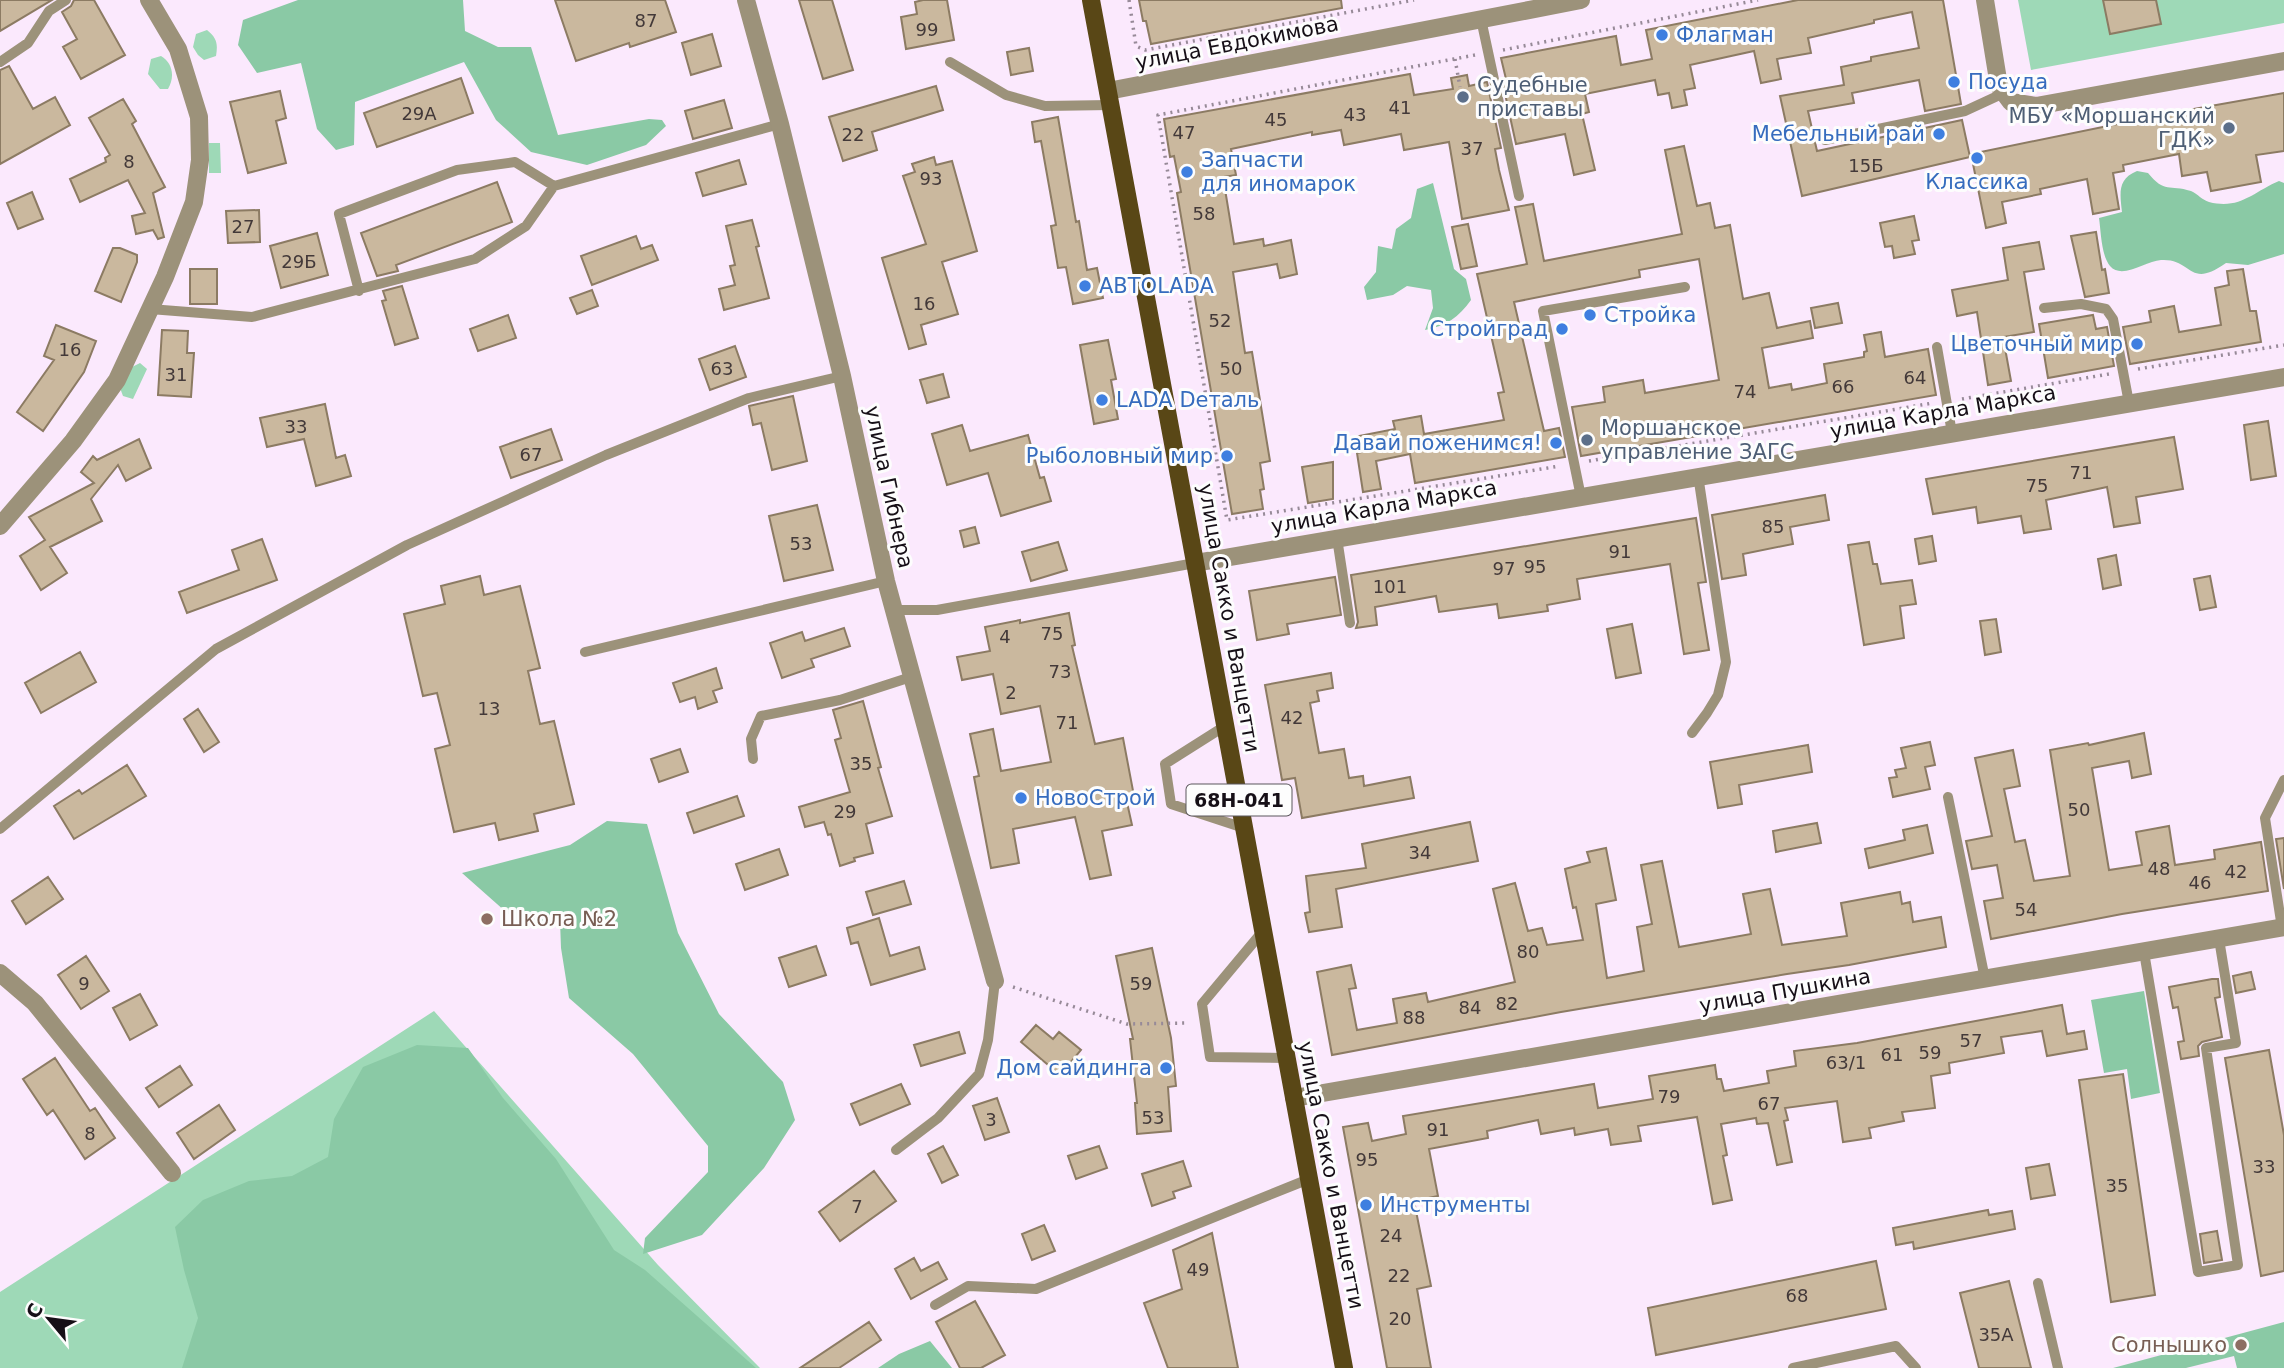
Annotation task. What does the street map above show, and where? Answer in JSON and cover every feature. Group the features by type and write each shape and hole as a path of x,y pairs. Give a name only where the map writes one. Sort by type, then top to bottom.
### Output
{"main road":[{"name":"улица Сакко и Ванцетти","path":"1091,0 1344,1368"}],"street":[{"name":"улица Гибнера","path":"746,0 780,124 842,376 886,581 995,981"},
{"name":"улица Евдокимова","path":"1109,98 1481,19 1524,5 1581,0"},
{"path":"1985,0 1999,86 2011,102 2036,106 2284,61"},
{"path":"0,526 73,440 117,380 194,202 200,160 199,117 177,49 153,1"},
{"name":"улица Карла Маркса","path":"1195,563 2284,377"},
{"name":"улица Пушкина","path":"1294,1098 2283,928"},
{"path":"0,973 35,1003 172,1173"}],"lane":[{"path":"0,62 29,43 49,12 66,0"},
{"path":"1481,19 1519,196"},
{"path":"950,61 1006,95 1045,106 1109,98"},
{"path":"1825,140 1965,111 2004,93"},
{"path":"150,309 252,317 475,259 526,226 554,186 780,124"},
{"path":"359,290 339,214 468,168 515,162 554,186"},
{"path":"1581,497 1543,311 1685,287"},
{"path":"2044,308 2081,304 2106,309 2113,319 2129,403"},
{"path":"1937,347 1952,433"},
{"path":"0,829 216,649 407,545 606,455 749,398 842,376"},
{"path":"1692,733 1718,695 1726,663 1698,475"},
{"path":"1337,538 1350,623"},
{"path":"894,610 937,610 1195,563"},
{"path":"585,652 886,581"},
{"path":"753,759 751,739 761,716 840,700 911,677"},
{"path":"1226,726 1165,764 1171,804 1244,828"},
{"path":"2283,928 2265,818 2284,780"},
{"path":"1948,797 1985,979"},
{"path":"1263,932 1202,1004 1210,1057 1286,1058"},
{"path":"2144,952 2198,1272 2238,1265 2206,1048 2235,1043 2219,939"},
{"path":"896,1150 939,1118 979,1074 988,1040 995,981"},
{"path":"935,1306 968,1286 1037,1289 1309,1179"},
{"path":"2038,1283 2058,1368"},
{"path":"1793,1368 1896,1346 1916,1368"}],"path":[{"path":"1129,0 1136,46 1145,50 1414,0"},
{"path":"1758,0 1158,115 1227,520 2284,345"},
{"path":"1455,59 1460,87"},
{"path":"995,981 1127,1024 1205,1023"}],"green space":[{"path":"298,0 463,0 465,31 498,47 531,47 558,135 649,119 662,120 666,126 646,145 587,165 531,152 496,120 464,62 355,102 354,145 336,150 317,129 301,63 257,73 238,45 243,20"},
{"path":"2018,0 2284,0 2284,23 2031,70"},
{"path":"207,30 215,39 217,52 216,56 204,60 193,47 196,34"},
{"path":"161,56 172,71 168,89 160,89 148,74 151,59"},
{"path":"209,143 220,143 221,173 209,173"},
{"path":"2137,171 2148,173 2163,186 2191,191 2207,201 2220,204 2238,202 2279,181 2284,183 2284,254 2248,265 2226,263 2204,274 2191,271 2179,263 2161,260 2127,271 2115,270 2105,256 2099,218 2122,212 2121,188 2126,178"},
{"path":"1433,183 1454,269 1466,279 1471,300 1451,320 1425,330 1433,308 1431,290 1407,286 1393,295 1367,300 1364,287 1376,272 1378,246 1392,249 1396,229 1411,218 1417,189"},
{"path":"140,363 147,369 133,399 123,396 120,388 130,368"},
{"path":"607,821 647,824 678,933 719,1014 783,1082 795,1120 764,1168 702,1235 643,1254 645,1238 708,1172 708,1146 633,1054 569,998 561,948 560,921 515,920 462,873 570,845"},
{"path":"2144,991 2160,1093 2131,1099 2127,1069 2104,1073 2091,1000"},
{"path":"434,1011 658,1265 760,1368 0,1368 0,1292"},
{"path":"417,1045 468,1048 503,1098 556,1159 614,1250 645,1270 756,1368 182,1368 198,1318 175,1227 203,1200 249,1181 292,1176 328,1157 334,1119 363,1067"},
{"name":"Солнышко","path":"2284,1322 2284,1368 2237,1368 2234,1356 2186,1368 2113,1368"},
{"path":"930,1341 952,1368 878,1368 899,1354"}],"building":[{"path":"0,0 52,0 0,31"},
{"path":"74,0 94,0 125,55 81,79 63,47 77,39 62,12 71,6"},
{"path":"555,0 665,0 676,32 630,47 629,43 576,61"},
{"path":"799,0 832,0 853,70 823,79"},
{"path":"947,0 954,40 906,49 901,17 917,14 915,2"},
{"path":"1139,0 1341,0 1342,8 1151,44"},
{"path":"1798,0 1943,0 1961,104 1925,111 1919,80 1852,93 1854,103 1808,111 1817,151 1962,120 1970,157 1802,196 1780,96 1844,85 1841,67 1871,61 1871,57 1919,48 1912,12 1808,38 1811,53 1777,59 1781,79 1761,83 1754,51 1690,65 1695,88 1684,90 1687,105 1672,108 1669,93 1658,95 1655,80 1585,94 1589,112 1582,114 1595,170 1574,175 1565,134 1516,144 1502,80 1506,79 1501,58 1616,36 1621,65 1652,59 1646,30"},
{"path":"2103,0 2156,0 2161,24 2110,34"},
{"path":"712,34 721,66 691,75 682,43"},
{"path":"1029,48 1033,71 1011,75 1007,52"},
{"path":"9,66 33,109 55,97 70,125 0,164 0,70"},
{"path":"1410,74 1414,95 1453,89 1451,78 1467,75 1469,86 1487,82 1501,148 1495,149 1509,210 1462,219 1449,142 1404,150 1401,134 1344,145 1341,130 1312,135 1312,132 1231,149 1236,175 1223,177 1234,244 1263,239 1264,246 1291,240 1297,274 1280,278 1277,264 1233,272 1245,353 1252,352 1270,461 1260,463 1264,489 1260,490 1263,509 1232,514 1177,193 1181,192 1174,156 1170,157 1164,119"},
{"path":"461,78 473,113 377,147 364,113"},
{"path":"936,86 943,110 872,132 877,150 843,161 829,117"},
{"path":"280,91 286,118 276,121 286,163 248,173 230,102"},
{"path":"2284,93 2284,151 2256,155 2261,182 2211,191 2207,172 2182,176 2179,154 2123,165 2124,171 2113,173 2119,209 2093,214 2087,179 2040,189 2041,194 2002,202 2006,223 1986,228 1971,154"},
{"path":"123,99 136,121 132,124 165,187 153,193 164,237 158,239 153,230 136,234 132,216 145,213 128,180 80,202 70,179 106,162 105,158 110,155 89,118"},
{"path":"724,100 732,128 693,139 685,111"},
{"path":"1058,117 1087,270 1097,268 1103,298 1073,304 1066,267 1058,268 1051,226 1056,225 1041,141 1035,142 1032,122"},
{"path":"1684,146 1697,206 1710,203 1715,228 1730,225 1743,299 1769,293 1777,328 1810,321 1813,338 1762,348 1769,388 1791,384 1792,390 1827,383 1824,364 1864,357 1864,352 1867,351 1864,335 1881,332 1885,357 1928,349 1936,395 1581,456 1572,407 1605,402 1603,387 1643,380 1645,393 1719,380 1699,259 1639,270 1640,277 1514,302 1544,431 1559,428 1565,457 1415,483 1410,454 1376,461 1381,489 1363,492 1357,453 1362,452 1359,436 1395,429 1393,421 1421,416 1424,434 1504,420 1498,393 1504,392 1477,274 1527,264 1515,207 1533,204 1544,261 1682,234 1665,150"},
{"path":"934,157 936,165 952,161 977,251 942,262 958,314 921,325 926,344 909,349 882,258 926,244 903,176 915,172 912,164"},
{"path":"739,160 746,184 703,196 696,173"},
{"path":"497,182 512,222 396,265 398,271 377,276 361,233"},
{"path":"32,192 43,219 18,229 7,203"},
{"path":"259,210 260,242 228,243 226,211"},
{"path":"1914,216 1919,240 1912,241 1915,254 1894,258 1892,246 1885,247 1880,223"},
{"path":"752,220 769,298 724,310 719,289 735,285 730,266 735,265 726,226"},
{"path":"1468,224 1477,266 1461,269 1452,227"},
{"path":"2096,232 2109,293 2085,297 2071,236"},
{"path":"317,233 328,275 281,288 270,246"},
{"path":"636,236 641,249 652,245 658,260 592,285 581,256"},
{"path":"2039,242 2044,269 2024,272 2034,332 2003,337 2011,381 1988,385 1977,312 1957,316 1952,290 2008,280 2003,248"},
{"path":"113,248 137,255 137,262 121,302 95,291"},
{"path":"190,269 217,269 217,304 190,304"},
{"path":"2243,269 2250,311 2256,311 2261,342 2130,364 2123,327 2151,322 2149,311 2174,306 2179,332 2221,325 2215,288 2229,285 2227,271"},
{"path":"402,286 418,338 395,345 382,301 386,300 383,291"},
{"path":"592,290 598,306 577,314 570,298"},
{"path":"1838,303 1842,323 1815,328 1811,308"},
{"path":"508,315 516,338 478,351 470,329"},
{"path":"2093,315 2096,329 2107,327 2114,366 2048,378 2039,324"},
{"path":"56,325 96,341 84,372 43,431 17,412 54,360 44,356"},
{"path":"162,330 188,331 187,353 194,353 191,397 158,395"},
{"name":"LADA Dеталь","path":"1108,340 1116,379 1111,380 1118,419 1094,424 1080,345"},
{"path":"735,346 746,377 710,390 699,359"},
{"path":"943,374 949,397 927,403 920,380"},
{"path":"793,396 807,461 772,470 761,423 753,425 749,406"},
{"path":"325,404 336,458 345,455 351,476 316,486 304,439 267,447 260,418"},
{"path":"2268,421 2276,476 2251,480 2244,425"},
{"path":"962,425 970,451 1028,435 1040,478 1044,477 1051,501 1001,516 988,473 947,485 932,434"},
{"path":"551,429 562,460 511,478 500,447"},
{"path":"2174,437 2183,489 2136,497 2140,523 2114,527 2107,487 2046,500 2051,529 2024,533 2021,516 1978,523 1976,507 1933,514 1926,479"},
{"path":"139,439 151,468 126,481 118,465 91,499 102,521 50,547 67,573 41,590 20,556 45,540 29,517 94,483 81,472 93,456 97,460"},
{"path":"1333,462 1333,499 1308,503 1302,467"},
{"path":"1825,495 1829,520 1790,527 1793,544 1743,554 1746,575 1722,579 1712,515"},
{"path":"817,505 833,570 784,581 769,516"},
{"path":"1696,518 1706,582 1698,583 1709,650 1684,654 1670,564 1577,579 1580,599 1547,605 1548,611 1499,618 1497,604 1439,612 1436,596 1375,607 1377,625 1356,628 1358,622 1351,575"},
{"path":"975,527 979,543 964,547 960,531"},
{"path":"1932,536 1936,561 1919,564 1915,539"},
{"path":"262,539 277,580 187,613 179,592 239,570 232,550"},
{"path":"1058,542 1067,570 1031,581 1022,552"},
{"path":"1869,542 1873,564 1877,564 1881,584 1912,580 1916,604 1900,606 1904,638 1864,645 1848,545"},
{"path":"2116,555 2121,585 2103,589 2098,559"},
{"path":"480,576 484,595 520,586 540,668 528,671 540,724 554,721 574,804 534,814 538,831 499,840 495,823 454,832 435,749 450,745 437,693 423,696 404,614 445,604 441,586"},
{"path":"2210,576 2216,607 2200,610 2194,579"},
{"path":"1335,577 1341,615 1287,624 1289,634 1257,640 1249,591"},
{"path":"1069,613 1075,645 1072,646 1095,744 1123,738 1134,796 1126,798 1132,825 1102,831 1111,875 1090,879 1075,817 1013,829 1019,863 991,868 974,777 979,776 970,734 993,729 1001,771 1051,762 1040,706 1001,714 993,674 962,680 957,657 990,651 985,627"},
{"path":"1996,619 2001,652 1985,655 1980,621"},
{"path":"1632,624 1641,673 1616,678 1607,629"},
{"path":"844,628 850,646 811,659 814,667 782,678 770,643 802,632 805,641"},
{"path":"80,652 96,682 41,713 25,683"},
{"path":"716,668 722,688 713,691 717,702 698,709 695,697 680,702 673,683"},
{"path":"1331,673 1333,688 1317,691 1319,701 1310,703 1319,753 1344,749 1349,778 1363,776 1364,786 1410,777 1414,798 1302,818 1295,778 1282,780 1265,685"},
{"path":"863,701 892,816 866,824 873,853 854,858 855,861 840,866 831,834 828,835 824,822 805,827 799,807 850,792 835,740 841,738 833,710"},
{"path":"198,709 219,742 204,752 184,719"},
{"path":"2144,733 2151,774 2132,778 2129,761 2092,768 2109,870 2142,865 2136,832 2169,826 2175,865 2215,859 2214,850 2261,842 2268,891 2122,914 1991,939 1984,901 2003,898 1997,865 1972,869 1966,841 1992,836 1975,758 2013,750 2020,786 2004,789 2015,842 2025,840 2034,881 2070,876 2050,750"},
{"path":"1930,742 1935,765 1925,767 1930,789 1893,797 1889,778 1897,777 1895,770 1906,768 1901,748"},
{"path":"1808,745 1812,772 1739,785 1742,804 1718,808 1710,762"},
{"path":"680,749 688,772 659,782 651,759"},
{"path":"127,765 146,796 74,839 54,806 79,790 82,794"},
{"path":"737,796 744,816 694,833 687,813"},
{"path":"1470,822 1478,861 1336,889 1342,927 1309,932 1305,913 1310,912 1306,876 1366,868 1362,844"},
{"path":"1817,823 1821,843 1776,852 1773,831"},
{"path":"1927,825 1933,853 1869,868 1865,849 1905,840 1903,830"},
{"path":"2284,838 2284,889 2276,839"},
{"path":"1606,848 1616,900 1596,904 1607,978 1644,971 1637,927 1652,924 1641,865 1662,861 1679,947 1751,934 1743,894 1770,889 1782,945 1847,936 1841,903 1900,892 1902,904 1910,902 1913,922 1941,917 1946,947 1561,1012 1332,1055 1317,972 1351,965 1356,988 1349,989 1357,1030 1397,1023 1393,999 1426,993 1428,1002 1515,982 1493,889 1515,883 1528,931 1542,928 1547,945 1583,940 1565,869 1590,862 1587,852"},
{"path":"779,849 788,875 745,890 736,864"},
{"path":"48,877 63,899 26,924 12,901"},
{"path":"904,881 911,904 873,915 866,892"},
{"path":"879,918 890,956 919,947 925,969 871,985 858,942 851,944 847,928"},
{"path":"816,946 826,975 789,987 779,958"},
{"path":"1152,948 1171,1038 1176,1086 1168,1087 1171,1131 1137,1134 1137,1103 1130,1039 1133,1039 1116,956"},
{"path":"86,956 109,991 81,1009 58,975"},
{"path":"2251,972 2255,989 2236,993 2233,976"},
{"path":"2218,979 2220,997 2215,998 2222,1037 2202,1042 2198,1046 2199,1056 2181,1059 2178,1042 2184,1041 2178,1007 2173,1008 2169,987"},
{"path":"140,994 157,1025 130,1040 113,1008"},
{"path":"2062,1005 2067,1034 2084,1031 2087,1049 2047,1056 2042,1031 2001,1037 2004,1053 1949,1063 1950,1073 1931,1076 1935,1108 1902,1112 1904,1121 1869,1128 1871,1138 1843,1142 1837,1101 1785,1108 1788,1120 1784,1121 1792,1162 1777,1165 1768,1123 1757,1124 1756,1118 1721,1124 1727,1155 1723,1156 1732,1200 1713,1204 1697,1117 1638,1126 1641,1141 1611,1145 1608,1129 1575,1135 1574,1128 1541,1134 1538,1120 1487,1131 1488,1138 1429,1149 1438,1196 1414,1201 1431,1286 1417,1289 1431,1368 1387,1368 1343,1127 1368,1123 1372,1141 1406,1134 1403,1116 1594,1084 1598,1108 1653,1099 1649,1076 1715,1065 1717,1079 1721,1079 1724,1091 1769,1083 1767,1071 1796,1066 1794,1051 1857,1043"},
{"path":"1036,1025 1053,1039 1059,1032 1081,1050 1060,1075 1021,1042"},
{"path":"959,1032 965,1053 921,1066 914,1045"},
{"path":"2269,1050 2284,1135 2284,1271 2261,1276 2225,1058"},
{"path":"55,1058 90,1111 95,1108 115,1138 85,1159 53,1110 47,1115 23,1079"},
{"path":"180,1066 192,1085 159,1107 146,1088"},
{"path":"2123,1074 2155,1295 2111,1302 2079,1080"},
{"path":"901,1084 910,1104 860,1125 851,1104"},
{"path":"997,1098 1009,1132 985,1140 973,1106"},
{"path":"219,1105 235,1130 194,1159 177,1133"},
{"path":"943,1146 958,1175 942,1183 928,1154"},
{"path":"1099,1146 1107,1168 1076,1179 1068,1156"},
{"path":"1183,1161 1191,1186 1173,1192 1175,1198 1152,1206 1142,1174"},
{"path":"2049,1164 2055,1195 2031,1199 2026,1168"},
{"path":"874,1171 896,1201 840,1241 819,1212"},
{"path":"1988,1210 1989,1215 2012,1211 2015,1229 1914,1249 1913,1242 1896,1245 1893,1228"},
{"path":"1044,1225 1055,1251 1032,1260 1022,1234"},
{"path":"2217,1231 2222,1260 2204,1263 2200,1234"},
{"path":"1212,1233 1238,1368 1168,1368 1144,1303 1182,1289 1173,1250"},
{"path":"914,1258 921,1271 938,1262 947,1279 911,1299 895,1269"},
{"path":"1876,1261 1886,1309 1656,1355 1648,1308"},
{"path":"2009,1281 2031,1368 1979,1368 1960,1293"},
{"path":"975,1301 1005,1355 981,1368 960,1368 936,1322"},
{"path":"869,1322 881,1340 839,1368 800,1368"}],"place":[{"name":"Флагман","path":"1662,35"},
{"name":"Посуда","path":"1954,82"},
{"name":"Судебные приставы","path":"1463,97"},
{"name":"МБУ «Моршанский ГДК»","path":"2229,128"},
{"name":"Мебельный рай","path":"1939,134"},
{"name":"Классика","path":"1977,158"},
{"name":"Запчасти для иномарок","path":"1187,172"},
{"name":"АВТОLADA","path":"1085,286"},
{"name":"Стройка","path":"1590,315"},
{"name":"Стройград","path":"1562,329"},
{"name":"Цветочный мир","path":"2137,344"},
{"name":"LADA Dеталь","path":"1102,400"},
{"name":"Моршанское управление ЗАГС","path":"1587,440"},
{"name":"Давай поженимся!","path":"1556,443"},
{"name":"Рыболовный мир","path":"1227,456"},
{"name":"НовоСтрой","path":"1021,798"},
{"name":"Школа №2","path":"487,919"},
{"name":"Дом сайдинга","path":"1166,1068"},
{"name":"Инструменты","path":"1366,1205"},
{"name":"Солнышко","path":"2241,1345"}]}
